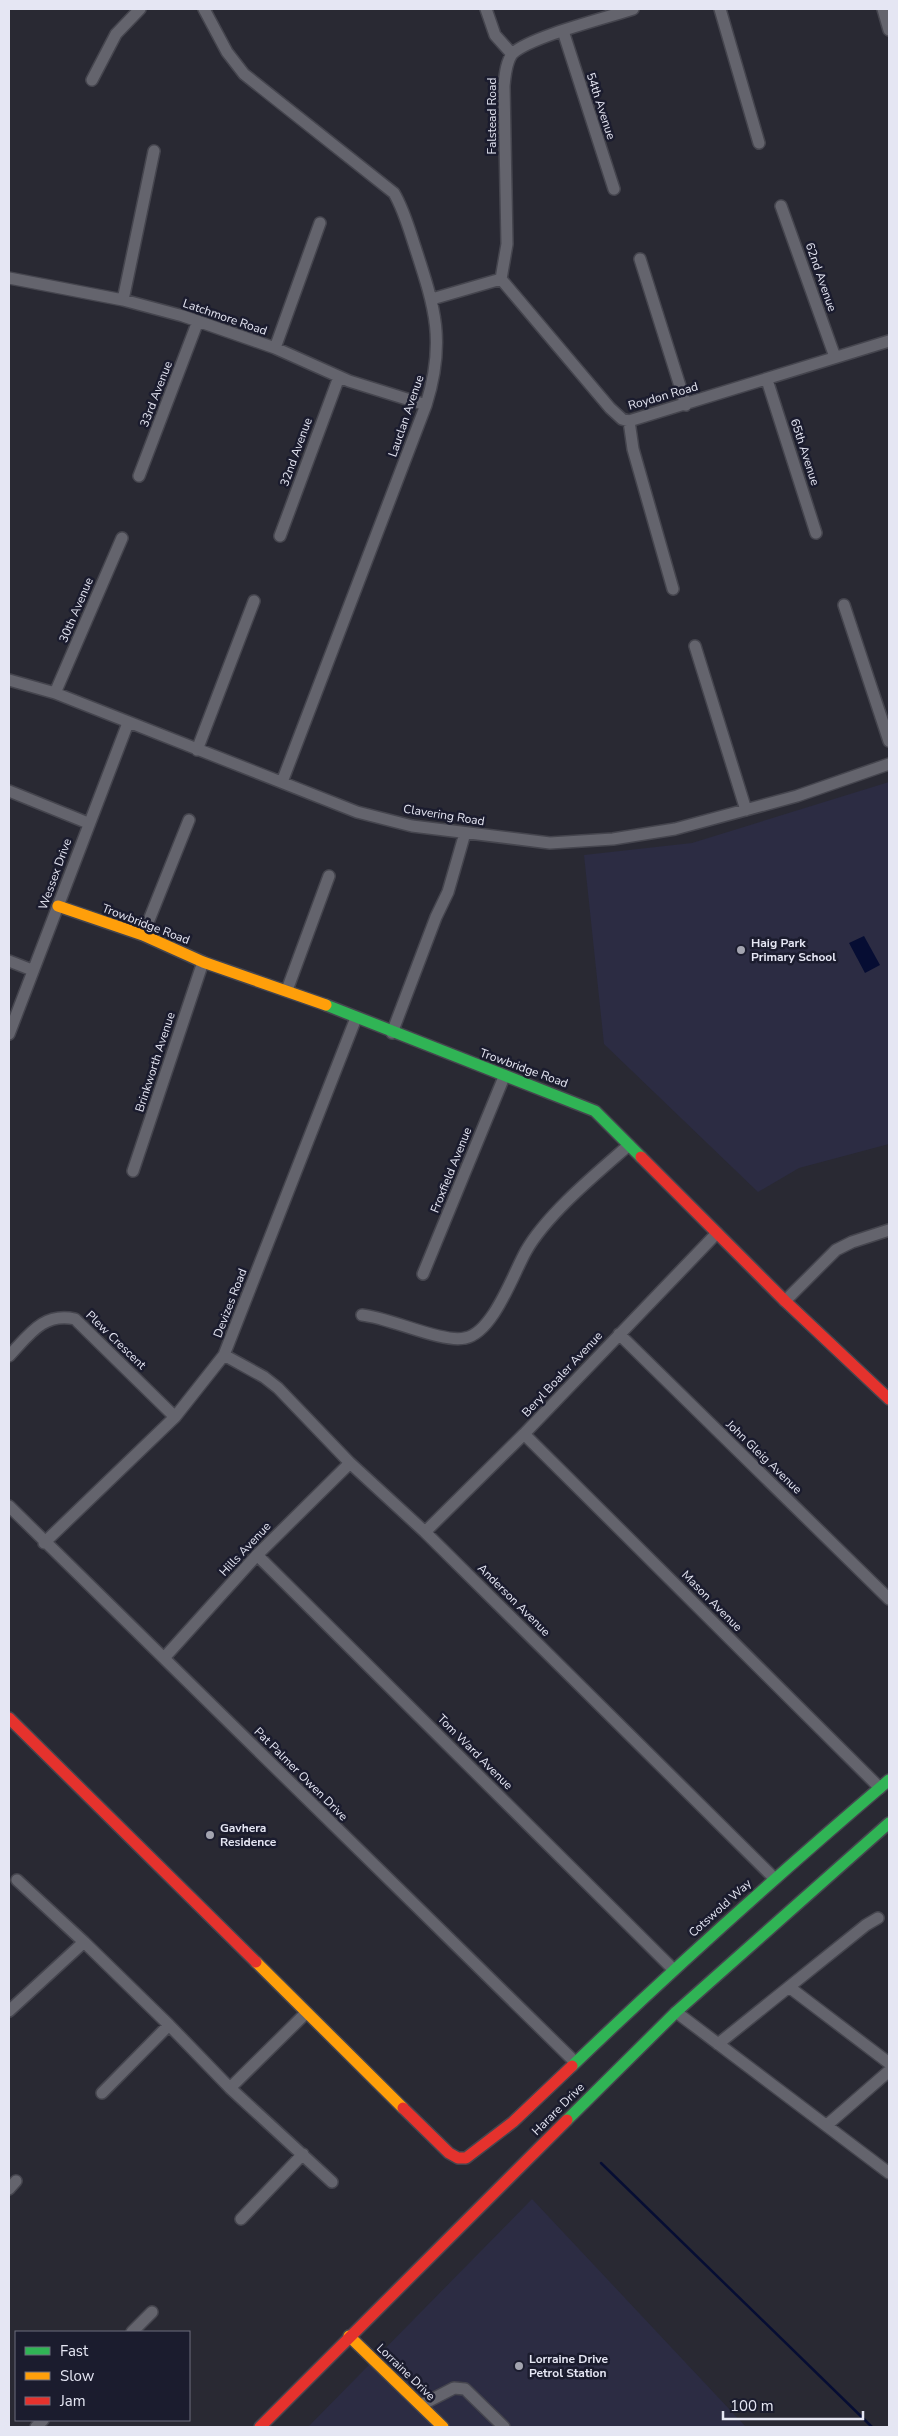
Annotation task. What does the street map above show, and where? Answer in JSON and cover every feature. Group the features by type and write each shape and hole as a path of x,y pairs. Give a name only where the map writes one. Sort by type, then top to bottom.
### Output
{"street":[{"path":"92,80 116,34 140,9"},
{"name":"Lauclan Avenue","path":"204,9 227,52 244,74 394,193 404,212 432,299 437,358 426,405 282,782"},
{"path":"486,9 495,35 512,54 532,42 634,9"},
{"path":"720,9 759,144"},
{"path":"883,9 889,30"},
{"name":"54th Avenue","path":"563,31 614,190"},
{"name":"Falstead Road","path":"501,278 507,244 504,86 506,69 512,54"},
{"path":"123,300 154,151"},
{"name":"62nd Avenue","path":"781,206 835,358"},
{"path":"274,348 320,223"},
{"path":"640,258 686,405"},
{"name":"Latchmore Road","path":"9,278 123,300 198,321 274,348 338,377 426,405"},
{"path":"432,299 501,278"},
{"name":"Roydon Road","path":"501,278 610,408 622,419 629,421 768,380 889,341"},
{"name":"33rd Avenue","path":"139,476 198,321"},
{"name":"32nd Avenue","path":"280,536 338,377"},
{"name":"65th Avenue","path":"768,380 816,533"},
{"path":"629,421 633,449 673,589"},
{"name":"30th Avenue","path":"55,693 122,538"},
{"path":"197,750 254,601"},
{"path":"844,605 889,741"},
{"path":"695,646 746,810"},
{"name":"Clavering Road","path":"9,680 55,693 357,812 412,826 550,843 613,840 675,829 797,796 889,764"},
{"name":"Wessex Drive","path":"9,1034 88,823 128,723"},
{"path":"9,791 88,823"},
{"path":"143,935 189,820"},
{"path":"392,1033 436,917 448,892 465,833"},
{"path":"287,990 329,876"},
{"name":"Trowbridge Road","path":"58,906 143,935 203,962 287,990 504,1077 587,1106 595,1111 785,1301 889,1399"},
{"path":"9,961 32,970"},
{"name":"Brinkworth Avenue","path":"133,1171 203,962"},
{"name":"Devizes Road","path":"44,1543 175,1417 224,1355 356,1018"},
{"name":"Froxfield Avenue","path":"423,1274 504,1077"},
{"path":"362,1315 457,1339 475,1335 490,1321 533,1240 584,1184 629,1145"},
{"path":"785,1301 836,1250 852,1242 889,1230"},
{"name":"Beryl Boaler Avenue","path":"425,1532 524,1434 717,1233"},
{"name":"Plew Crescent","path":"9,1356 44,1320 61,1316 75,1318 175,1417"},
{"name":"John Gleig Avenue","path":"619,1334 889,1599"},
{"name":"Anderson Avenue","path":"224,1355 264,1377 278,1388 350,1463 425,1532 774,1878"},
{"name":"Mason Avenue","path":"524,1434 885,1784"},
{"name":"Hills Avenue","path":"164,1658 257,1555 350,1463"},
{"name":"Pat Palmer Owen Drive","path":"9,1506 44,1543 164,1658 574,2062"},
{"name":"Tom Ward Avenue","path":"257,1555 673,1969"},
{"path":"9,1718 306,2013 230,2088"},
{"name":"Cotswold Way","path":"306,2013 442,2146 458,2158 466,2158 475,2153 513,2122 673,1969 774,1878 885,1784"},
{"name":"Harare Drive","path":"260,2427 676,2012 889,1823"},
{"path":"17,1880 170,2025 230,2088 332,2182"},
{"path":"718,2044 866,1925 878,1918"},
{"path":"9,2011 84,1942"},
{"path":"789,1987 889,2063"},
{"path":"676,2012 889,2173"},
{"path":"102,2092 170,2025"},
{"path":"827,2125 889,2071"},
{"path":"241,2219 303,2154"},
{"path":"133,2331 152,2312"},
{"name":"Lorraine Drive","path":"350,2336 443,2427"},
{"path":"420,2405 454,2388 465,2389 504,2427"}],"shaded area":[{"name":"Haig Park Primary School","path":"889,782 889,1144 799,1168 758,1192 604,1044 584,855 692,843"},
{"path":"532,2199 746,2427 308,2427"}],"water":[{"path":"864,936 880,965 865,973 849,943"}],"waterway":[{"path":"601,2163 872,2427"}],"traffic: fast":[{"path":"326,1005 595,1111 641,1157"},
{"path":"572,2066 728,1921 889,1780"},
{"path":"567,2120 676,2012 889,1823"}],"traffic: slow":[{"path":"58,906 143,935 203,962 326,1005"},
{"path":"256,1962 403,2108"},
{"path":"349,2336 443,2427"}],"traffic: jam":[{"path":"641,1157 785,1301 889,1399"},
{"path":"9,1718 256,1962"},
{"path":"403,2108 449,2153 458,2158 466,2158 513,2122 572,2066"},
{"path":"260,2427 567,2120"}],"place":[{"name":"Haig Park Primary School","path":"741,950"},
{"name":"Gavhera Residence","path":"210,1835"},
{"name":"Lorraine Drive Petrol Station","path":"519,2366"}]}
